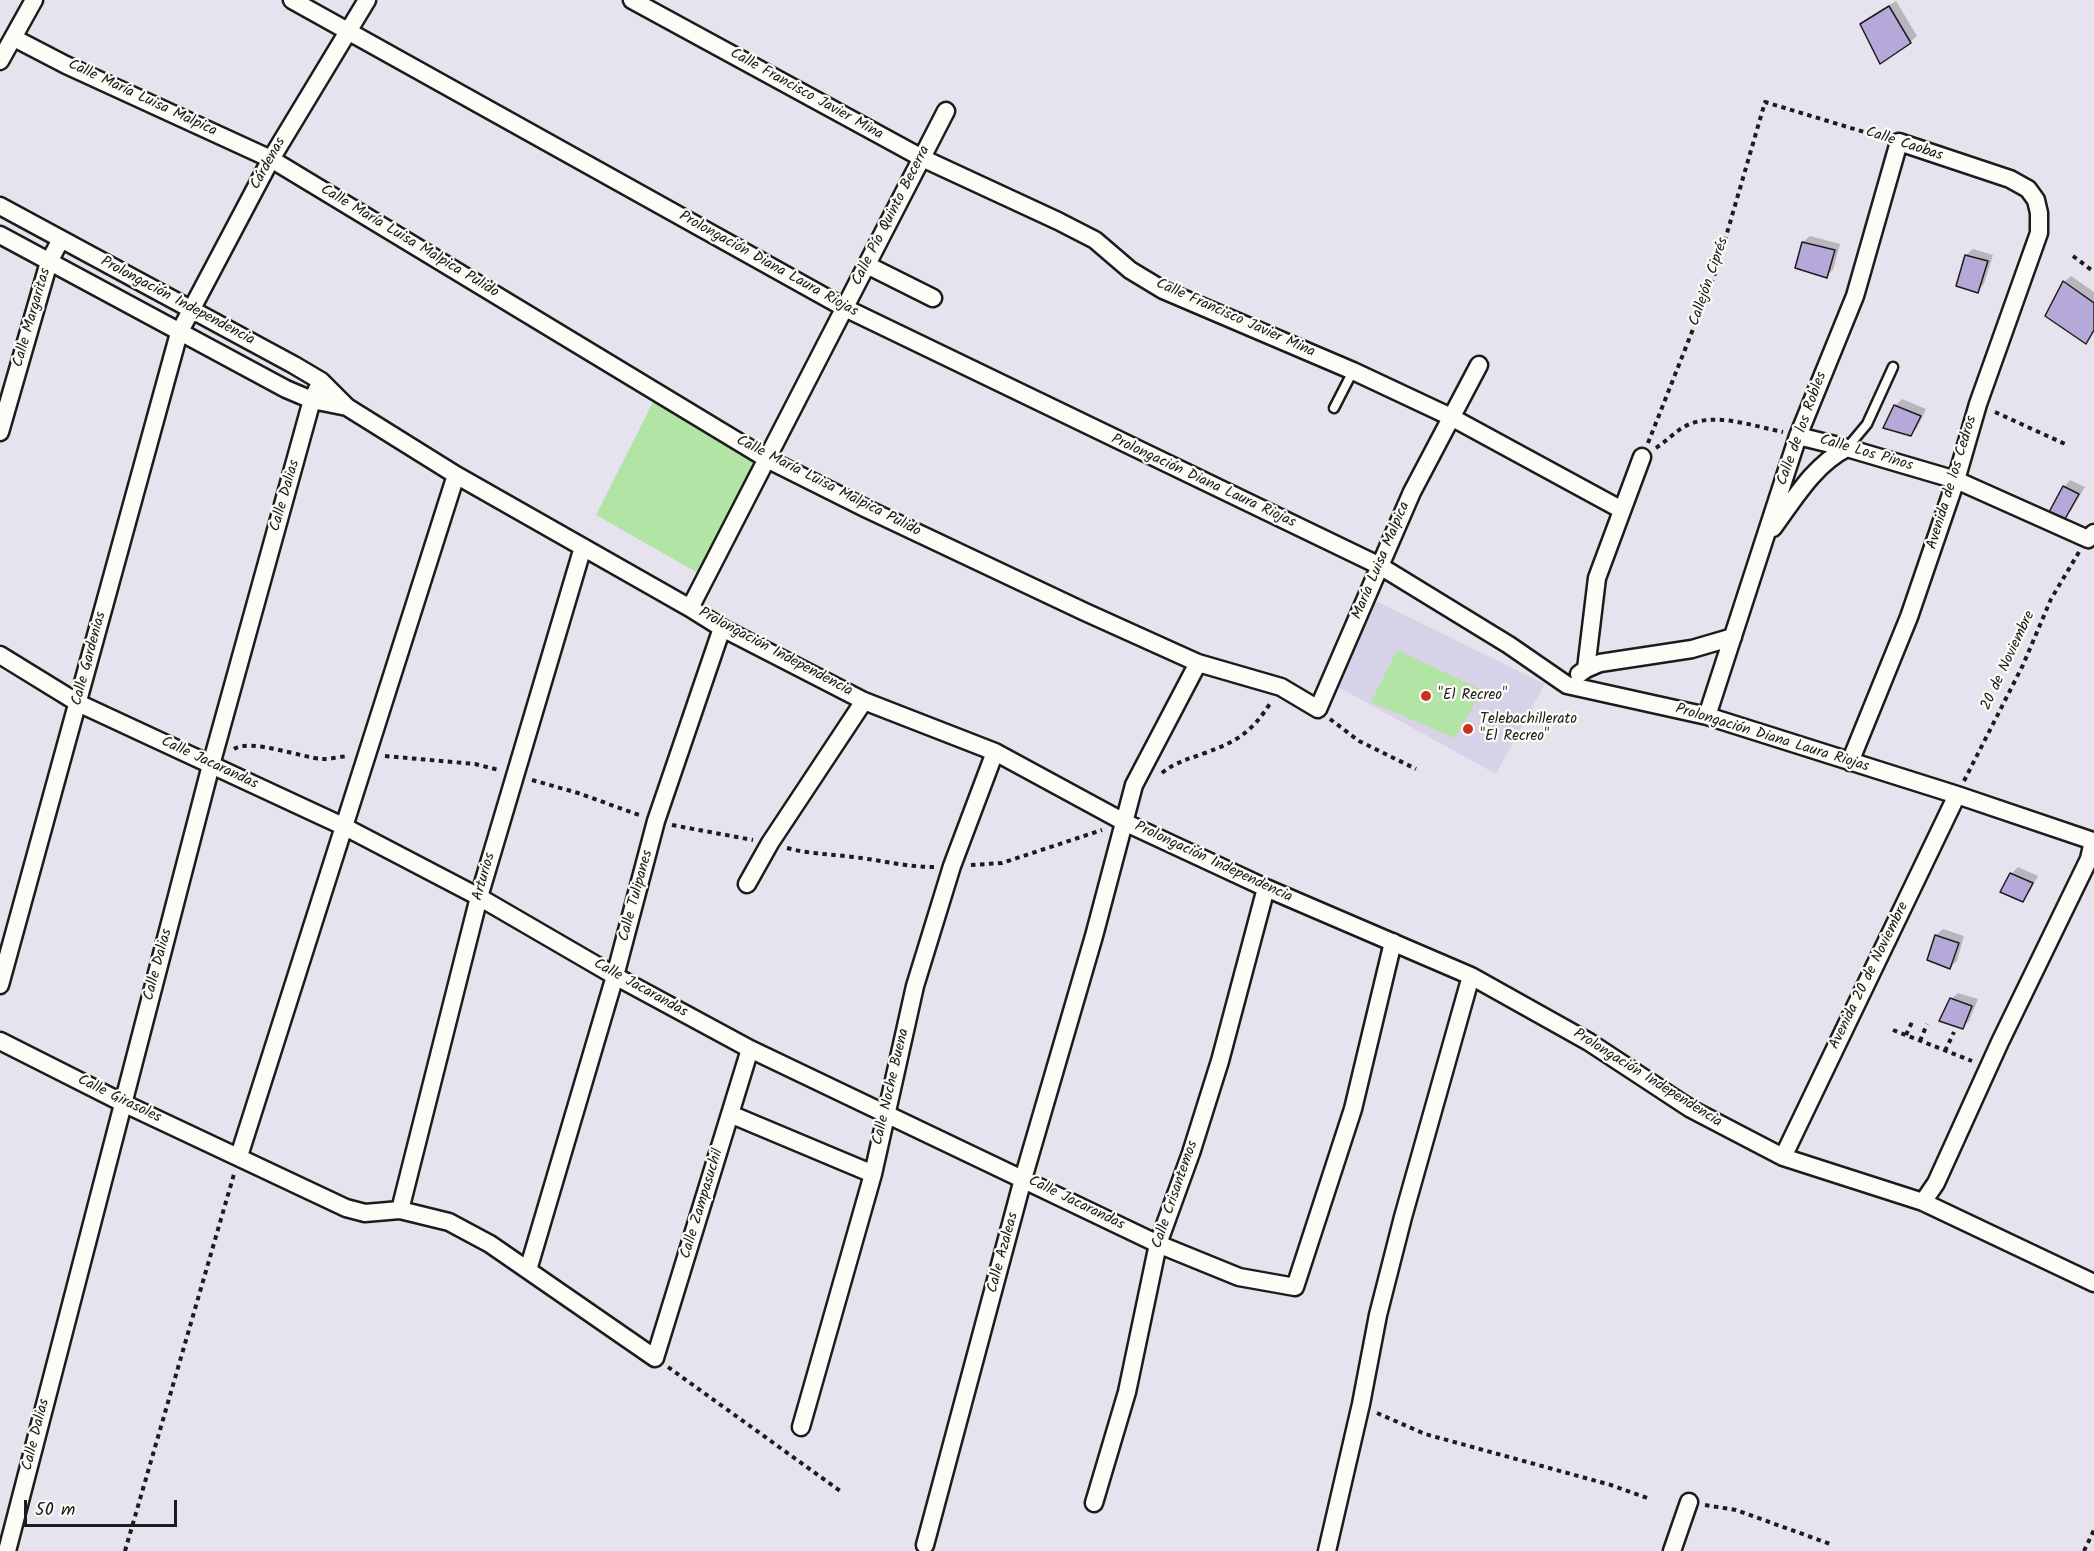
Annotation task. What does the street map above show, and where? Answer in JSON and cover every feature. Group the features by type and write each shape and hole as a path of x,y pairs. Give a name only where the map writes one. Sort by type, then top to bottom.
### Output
{"street":[{"path":"0,61 34,0"},
{"name":"Prolongación Diana Laura Riojas","path":"292,0 844,309 1380,566 1509,645 1567,685 1707,716 1957,795 2093,842"},
{"name":"Cárdenas","path":"179,333 271,159 367,0"},
{"name":"Calle Francisco Javier Mina","path":"632,0 922,158 1095,240 1130,270 1163,290 1353,371 1451,417 1622,510"},
{"name":"Calle María Luisa Malpica","path":"14,38 66,65 271,159"},
{"name":"Calle Pío Quinto Becerra","path":"690,608 946,111"},
{"name":"Calle Caobas","path":"1899,142 2010,179 2028,189 2036,200"},
{"name":"Calle de los Robles","path":"1707,716 1798,436 1855,296 1899,142"},
{"name":"Calle María Luisa Malpica Pulido","path":"271,159 767,459 978,562 1198,663 1281,687 1318,708"},
{"name":"Avenida de los Cedros","path":"1850,762 1909,617 1956,480 1978,404 2039,233 2039,213 2036,200"},
{"name":"Prolongación Independencia","path":"0,206 294,365 321,381 347,407 456,475 722,628 864,701 994,752 1124,822 1266,888 1471,976 1589,1042 1691,1110 1783,1157 1923,1202 2094,1283"},
{"name":"Prolongación Independencia","path":"0,235 286,389 312,400 347,407"},
{"name":"Calle Margaritas","path":"0,432 49,262 61,239"},
{"path":"867,265 933,298"},
{"name":"Calle Gardenias","path":"0,985 179,333"},
{"name":"María Luisa Malpica","path":"1318,708 1412,492 1479,365"},
{"name":"Calle Dalias","path":"7,1551 211,765 312,400 321,381"},
{"name":"Calle Los Pinos","path":"1798,436 1956,480 2091,536"},
{"path":"1766,537 1813,475 1833,455 1847,448"},
{"path":"1586,669 1597,578 1642,457"},
{"path":"239,1156 456,475"},
{"name":"Arturios","path":"400,1210 479,897 583,547"},
{"name":"Calle Tulipanes","path":"528,1270 615,976 656,821 722,628"},
{"path":"1567,685 1586,669 1600,663 1692,649 1732,637"},
{"name":"Calle Jacarandas","path":"0,655 78,703 345,827 479,897 615,976 750,1049 1158,1244 1239,1277 1296,1287 1353,1109 1393,942"},
{"name":"Calle Azaleas","path":"925,1545 1023,1179 1134,785 1198,663"},
{"path":"747,884 770,843 864,701"},
{"name":"Calle Noche Buena","path":"801,1427 873,1174 915,986 952,867 994,752"},
{"name":"Avenida 20 de Noviembre","path":"1783,1157 1957,795"},
{"path":"1923,1202 1936,1183 2000,1042 2089,859 2093,842"},
{"name":"Calle Crisantemos","path":"1094,1503 1127,1392 1158,1244 1191,1153 1220,1060 1266,888"},
{"path":"1328,1551 1361,1404 1378,1315 1402,1217 1471,976"},
{"name":"Calle Girasoles","path":"0,1041 123,1103 346,1208 365,1213 400,1210 449,1222 490,1244 655,1358"},
{"name":"Calle Zampasuchil","path":"655,1358 750,1049"},
{"path":"730,1114 873,1174"},
{"path":"1672,1551 1689,1502"}],"lane":[{"path":"1847,448 1868,424 1893,368"},
{"path":"1334,408 1353,371"}],"path":[{"name":"Calle Caobas","path":"1765,102 1899,142"},
{"name":"Callejón Ciprés","path":"1642,457 1716,271 1765,102"},
{"path":"2073,256 2094,272"},
{"path":"1978,404 2065,444"},
{"name":"Calle Los Pinos","path":"1642,457 1682,428 1697,422 1716,420 1798,436"},
{"name":"20 de Noviembre","path":"1957,795 2023,665 2051,599 2091,536"},
{"path":"1158,777 1172,764 1225,745 1248,732 1258,722 1281,687"},
{"path":"1318,708 1359,741 1416,769"},
{"path":"1906,1035 1911,1022"},
{"path":"1920,1041 1927,1023"},
{"path":"1893,1030 1975,1063"},
{"path":"1945,1051 1954,1032"},
{"path":"125,1551 239,1156"},
{"path":"655,1358 843,1493"},
{"path":"1361,1404 1382,1416 1425,1434 1611,1485 1647,1498"},
{"path":"1689,1502 1736,1510 1833,1545"},
{"path":"2084,1551 2094,1530"}],"shaded area":[{"name":"Telebachillerato \"El Recreo\"","path":"1374,600 1545,684 1496,774 1333,684"}],"green space":[{"path":"653,402 760,462 698,573 596,515"},
{"name":"\"El Recreo\"","path":"1397,650 1482,690 1455,738 1371,702"}],"building":[{"path":"1889,6 1911,43 1880,64 1860,24"},
{"path":"1802,242 1835,250 1827,278 1795,268"},
{"path":"1965,255 1988,261 1978,293 1956,286"},
{"path":"2063,281 2094,303 2094,330 2086,344 2045,316"},
{"path":"1894,405 1921,416 1911,436 1883,428"},
{"path":"2063,486 2079,494 2065,519 2048,514"},
{"path":"2010,873 2033,883 2023,902 2000,892"},
{"path":"1935,935 1959,943 1950,969 1927,960"},
{"path":"1950,998 1972,1006 1963,1029 1939,1021"}],"place":[{"name":"\"El Recreo\"","path":"1426,696"},
{"name":"Telebachillerato \"El Recreo\"","path":"1468,729"}]}
